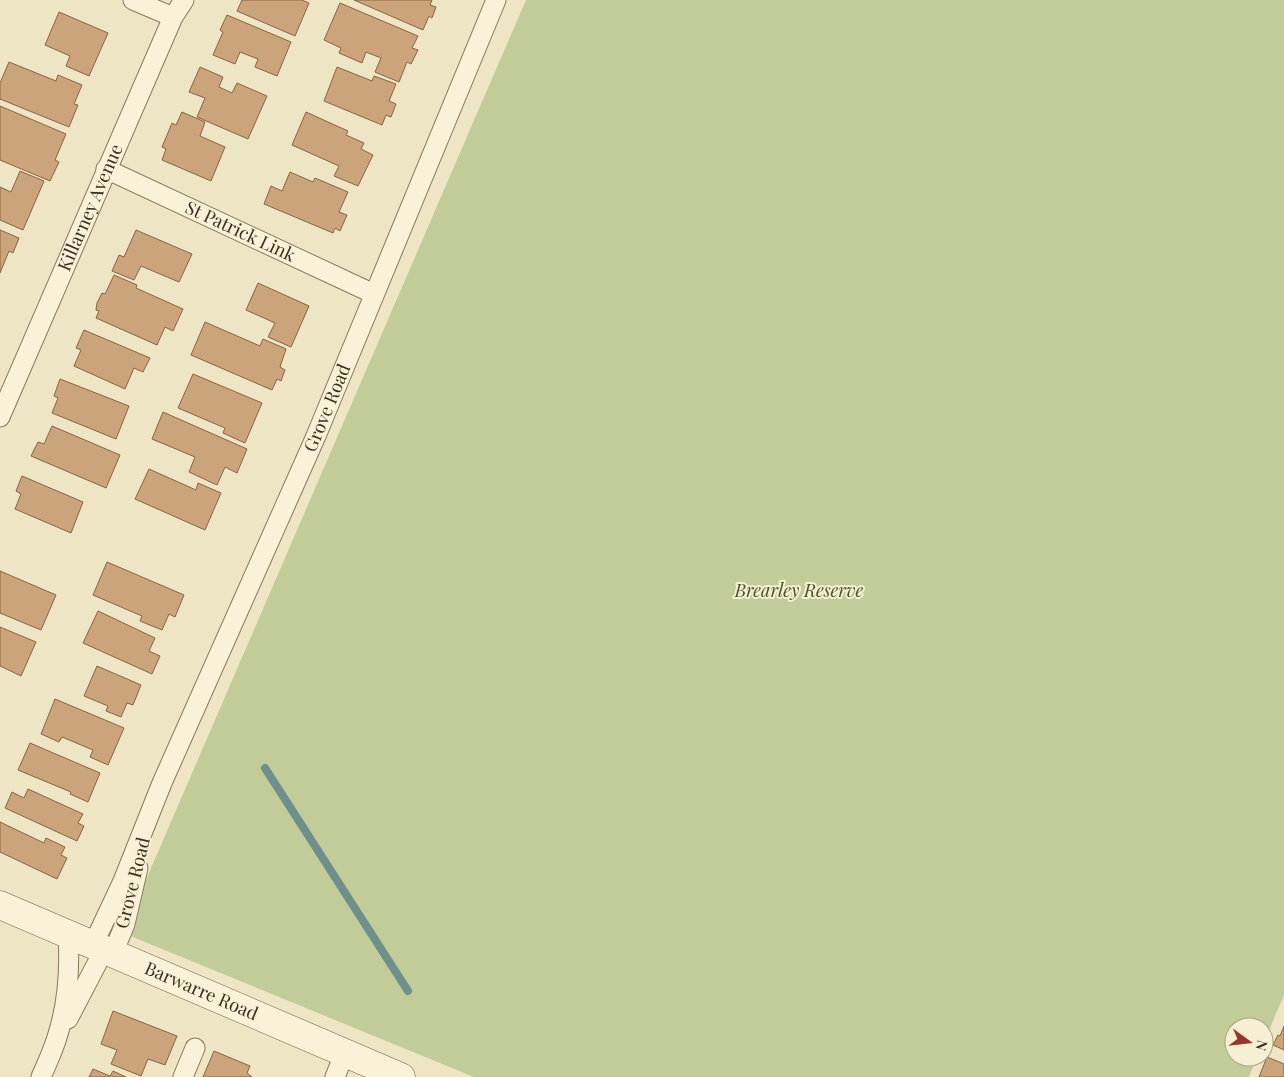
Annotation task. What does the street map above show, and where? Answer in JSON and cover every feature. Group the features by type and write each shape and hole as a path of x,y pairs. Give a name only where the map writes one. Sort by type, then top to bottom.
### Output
{"street":[{"path":"133,0 173,17"},
{"name":"Killarney Avenue","path":"0,416 173,17 184,0"},
{"name":"Grove Road","path":"41,1077 151,811 316,436 496,0"},
{"name":"St Patrick Link","path":"106,169 374,294"},
{"name":"Barwarre Road","path":"0,904 95,946 352,1067 401,1077"},
{"name":"Grove Road","path":"56,1040 67,990 69,966 95,946"},
{"path":"183,1077 196,1048"}],"green space":[{"name":"Brearley Reserve","path":"526,0 1284,0 1284,995 1274,1018 1224,1017 1224,1067 1253,1067 1249,1077 474,1077 123,933"}],"building":[{"path":"242,0 302,0 309,3 295,36 237,11"},
{"path":"354,0 432,0 430,5 436,7 432,18 429,16 423,30"},
{"path":"340,3 418,36 412,48 418,50 411,64 407,62 399,82 375,72 381,58 366,52 362,63 339,53 341,48 324,40"},
{"path":"59,12 108,33 89,76 66,66 70,56 45,45"},
{"path":"227,15 291,42 277,76 255,67 258,59 240,52 235,64 213,55 223,32 220,30"},
{"path":"9,62 56,81 58,75 82,85 74,104 78,105 69,127 0,99 0,83"},
{"path":"200,67 223,77 219,87 232,93 237,83 267,96 248,139 197,117 205,98 189,92"},
{"path":"337,67 372,81 374,76 396,84 389,101 396,104 391,117 386,115 382,125 324,101"},
{"path":"0,106 66,134 55,160 59,162 50,181 0,160"},
{"path":"182,112 205,122 200,136 225,147 211,181 162,160 166,149 162,147 172,123 176,125"},
{"path":"306,112 348,131 346,135 364,143 361,149 373,155 358,186 334,176 339,166 292,145"},
{"path":"20,171 44,181 23,230 0,220 0,187 11,192"},
{"path":"290,172 313,182 315,178 348,192 339,212 347,215 340,231 335,228 333,233 264,204 271,186 282,191"},
{"path":"0,230 19,238 13,253 9,251 0,273"},
{"path":"136,230 192,254 179,282 141,266 134,280 112,271 119,255 124,257"},
{"path":"114,275 137,285 136,288 183,309 173,331 165,327 157,345 96,318 99,311 96,310 97,303 102,293 105,294"},
{"path":"258,283 309,306 291,347 268,337 275,323 246,310"},
{"path":"205,322 260,346 263,339 286,349 280,367 285,370 281,381 277,379 272,390 191,355"},
{"path":"84,330 150,358 143,372 134,368 125,389 74,366 81,350 76,348"},
{"path":"193,374 262,403 245,443 223,433 225,428 178,408"},
{"path":"60,379 129,406 116,439 52,413 58,398 54,396"},
{"path":"163,412 247,449 237,473 225,467 217,485 189,472 195,457 152,439"},
{"path":"52,426 120,455 106,488 31,456 38,442 44,444"},
{"path":"149,469 196,490 198,483 221,493 205,530 135,499"},
{"path":"22,476 83,502 71,533 15,509 21,494 16,491"},
{"path":"107,562 184,595 175,617 169,614 162,630 140,621 142,616 93,595"},
{"path":"0,571 56,595 41,630 0,613"},
{"path":"98,611 155,638 149,651 160,656 152,674 83,643"},
{"path":"0,627 36,642 21,676 0,666"},
{"path":"97,666 141,685 133,705 127,703 121,717 106,711 108,706 84,696"},
{"path":"55,699 124,728 108,765 90,757 93,750 62,737 59,742 41,734"},
{"path":"30,743 100,773 88,802 70,794 71,792 18,770"},
{"path":"28,789 83,814 78,823 84,826 77,841 5,808 12,792 24,798"},
{"path":"0,822 44,843 46,838 65,847 61,855 67,858 57,879 0,852"},
{"path":"113,1011 177,1036 165,1065 148,1059 141,1076 111,1064 117,1050 101,1044"},
{"path":"1284,1026 1284,1050 1274,1045 1278,1035 1280,1036"},
{"path":"214,1051 250,1066 247,1073 252,1077 203,1077"},
{"path":"1274,1060 1284,1064 1284,1077 1259,1077 1263,1067 1274,1067"},
{"path":"93,1069 110,1076 113,1071 126,1077 89,1077"}],"waterway":[{"path":"265,768 408,991"}]}
